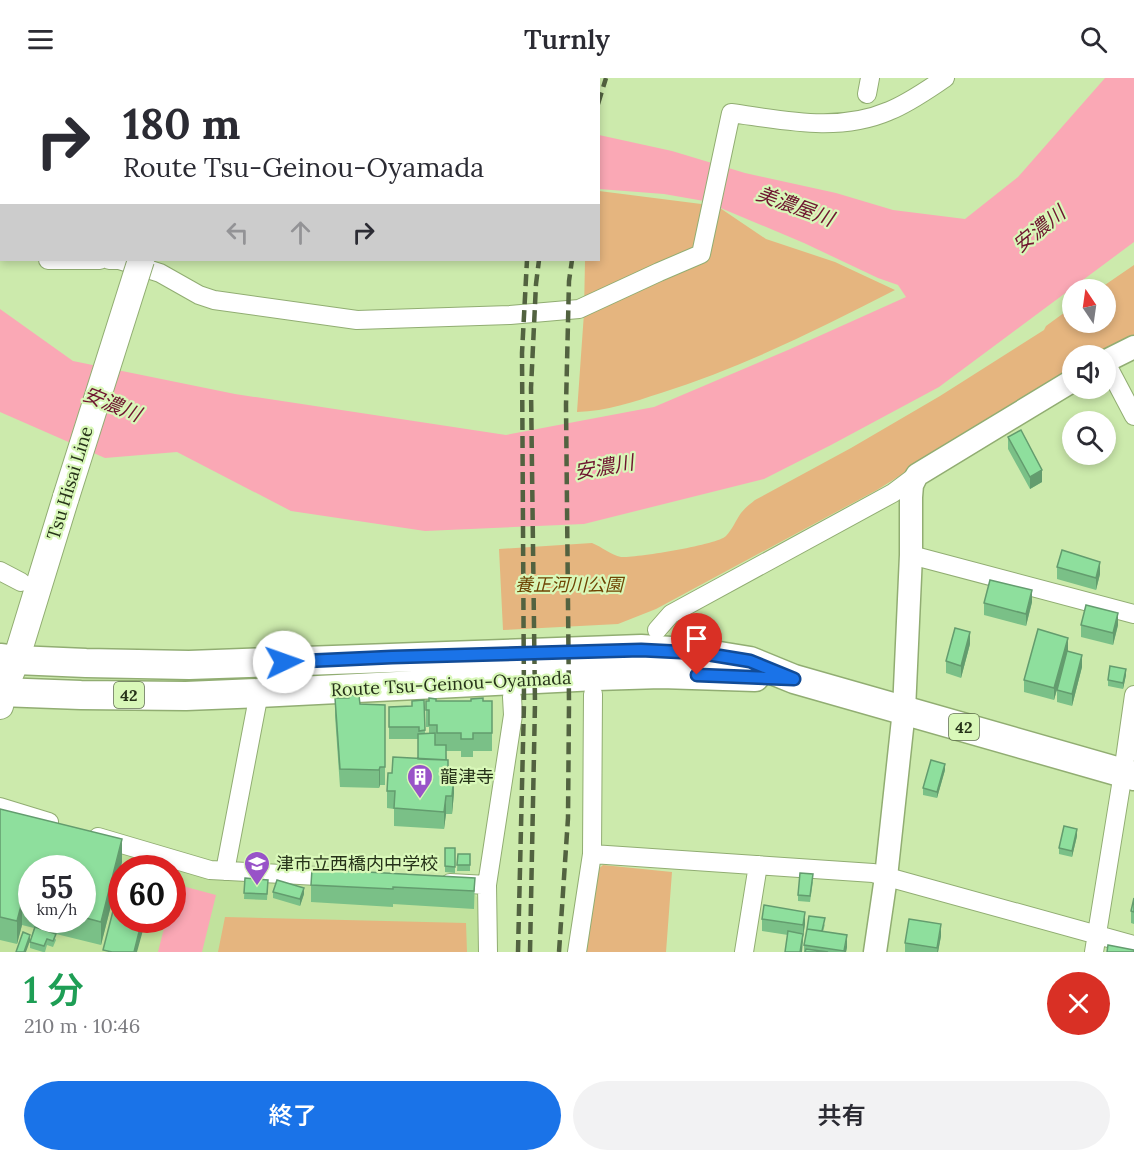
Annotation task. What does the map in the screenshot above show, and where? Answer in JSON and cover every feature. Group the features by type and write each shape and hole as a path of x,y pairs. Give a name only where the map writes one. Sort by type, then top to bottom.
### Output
{"main road":[{"name":"Tsu Hisai Line","path":"1,697 8,659 66,497 141,261"},
{"name":"Route Tsu-Geinou-Oyamada","path":"8,659 200,665 641,650 701,653 750,661 794,679 1129,775"},
{"name":"Route Tsu-Geinou-Oyamada","path":"1,697 174,696 661,674 794,679"}],"street":[{"path":"122,261 160,273 199,295 214,300 357,320 510,315 579,309 701,254 730,112 806,123 828,124 862,120 889,112 945,78"},
{"path":"1116,357 1134,347"},
{"path":"1116,381 1134,416"},
{"path":"657,630 671,614 893,493 917,475 1062,387"},
{"path":"874,952 886,877 904,710 911,555 911,497 912,485 917,475"},
{"path":"911,555 1134,614"},
{"path":"0,571 21,582"},
{"path":"225,871 259,693"},
{"path":"577,952 592,854 593,694"},
{"path":"1095,943 1129,775 1134,695"},
{"path":"488,952 487,885 513,715 512,697"},
{"path":"0,807 210,870 356,878"},
{"path":"592,854 873,873 1095,943 1134,945"},
{"path":"744,952 758,865"},
{"path":"428,882 487,885"}],"shaded area":[{"name":"津市立西橋内中学校","path":"0,818 127,855 108,855 108,933 186,933 186,873 208,879 475,895 480,900 481,952 0,952"}],"green space":[{"path":"600,191 717,206 766,239 835,262 895,290 809,333 691,383 630,403 577,412 585,261 600,261"},
{"name":"養正河川公園","path":"1134,265 1134,337 1116,346 1062,345 1062,374 877,490 656,609 618,624 503,630 499,549 592,543 617,556 629,557 719,540 726,536 741,513 755,500 940,396 1044,330 1062,314 1062,333 1116,333 1116,279 1114,279"},
{"path":"603,865 672,872 666,952 586,952 597,870"},
{"path":"225,917 466,923 467,952 218,952"}],"water":[{"path":"1105,78 1134,78 1134,242 1084,279 1062,279 1062,296 939,387 831,445 764,479 584,524 425,531 291,511 177,452 105,458 0,412 0,309 73,361 235,394 506,435 654,407 906,297 898,285 704,201 664,194 600,189 600,135 672,151 745,173 836,193 893,210 965,219 1018,177"},
{"path":"186,887 216,895 202,952 158,952 163,933 186,933"}],"building":[{"path":"1021,430 1042,470 1030,477 1008,437"},
{"path":"1062,550 1100,562 1096,578 1057,567"},
{"path":"990,580 1032,590 1026,614 984,603"},
{"path":"1086,605 1118,613 1113,633 1081,625"},
{"path":"955,628 970,632 961,666 946,661"},
{"path":"1038,629 1068,638 1054,688 1024,680"},
{"path":"1067,651 1082,655 1072,694 1057,690"},
{"path":"1110,666 1126,669 1123,683 1108,680"},
{"path":"350,695 359,696 360,704 385,705 385,767 380,767 379,770 340,769 335,698 349,698"},
{"path":"429,698 436,699 436,701 471,701 471,699 483,698 483,701 492,701 492,733 473,733 473,739 461,739 461,733 437,733 437,725 429,725 429,710 426,710 426,701 429,701"},
{"path":"424,700 425,730 419,731 419,727 389,727 389,707 412,706 412,701"},
{"path":"435,733 435,745 446,745 446,760 418,759 418,734"},
{"name":"龍津寺","path":"393,757 448,760 448,774 454,775 452,796 446,796 444,812 394,808 395,791 387,791 388,773 392,773"},
{"path":"931,760 945,764 937,792 923,788"},
{"path":"0,809 122,839 118,855 108,855 108,894 101,922 96,921 96,855 18,855 17,921 0,917"},
{"path":"1064,826 1077,829 1072,851 1059,848"},
{"path":"445,848 455,848 455,867 445,866"},
{"path":"458,854 470,854 470,865 457,865"},
{"path":"312,869 475,878 474,891 311,885"},
{"path":"800,873 813,874 810,896 798,895"},
{"path":"245,878 268,880 267,894 244,893"},
{"path":"277,880 304,888 300,899 273,892"},
{"path":"764,905 805,912 803,925 762,919"},
{"path":"809,916 825,918 822,931 807,929"},
{"path":"909,919 941,924 937,948 905,943"},
{"path":"807,929 847,935 844,951 804,945"},
{"path":"108,930 108,933 139,933 134,952 103,950"},
{"path":"788,931 803,934 800,952 785,952"},
{"path":"23,933 30,935 24,952 16,952"},
{"path":"33,933 56,934 53,941 47,939 44,946 30,942"},
{"path":"1108,945 1134,950 1134,952 1107,952"},
{"path":"806,949 828,952 805,952"}],"railway":[{"path":"600,98 606,78"},
{"path":"518,952 524,703 522,353 527,261"},
{"path":"530,952 535,703 531,388 539,261"},
{"path":"559,952 568,818 566,405 569,281 572,261"}],"place":[{"name":"龍津寺","path":"420,800"},
{"name":"津市立西橋内中学校","path":"257,887"}],"route":[{"path":"284,662 641,650 701,653 750,661 794,679 697,675"}],"water label":[{"name":"美濃屋川","path":"795,206"},
{"name":"安濃川","path":"1039,229"},
{"name":"安濃川","path":"112,404"},
{"name":"安濃川","path":"604,467"}]}
